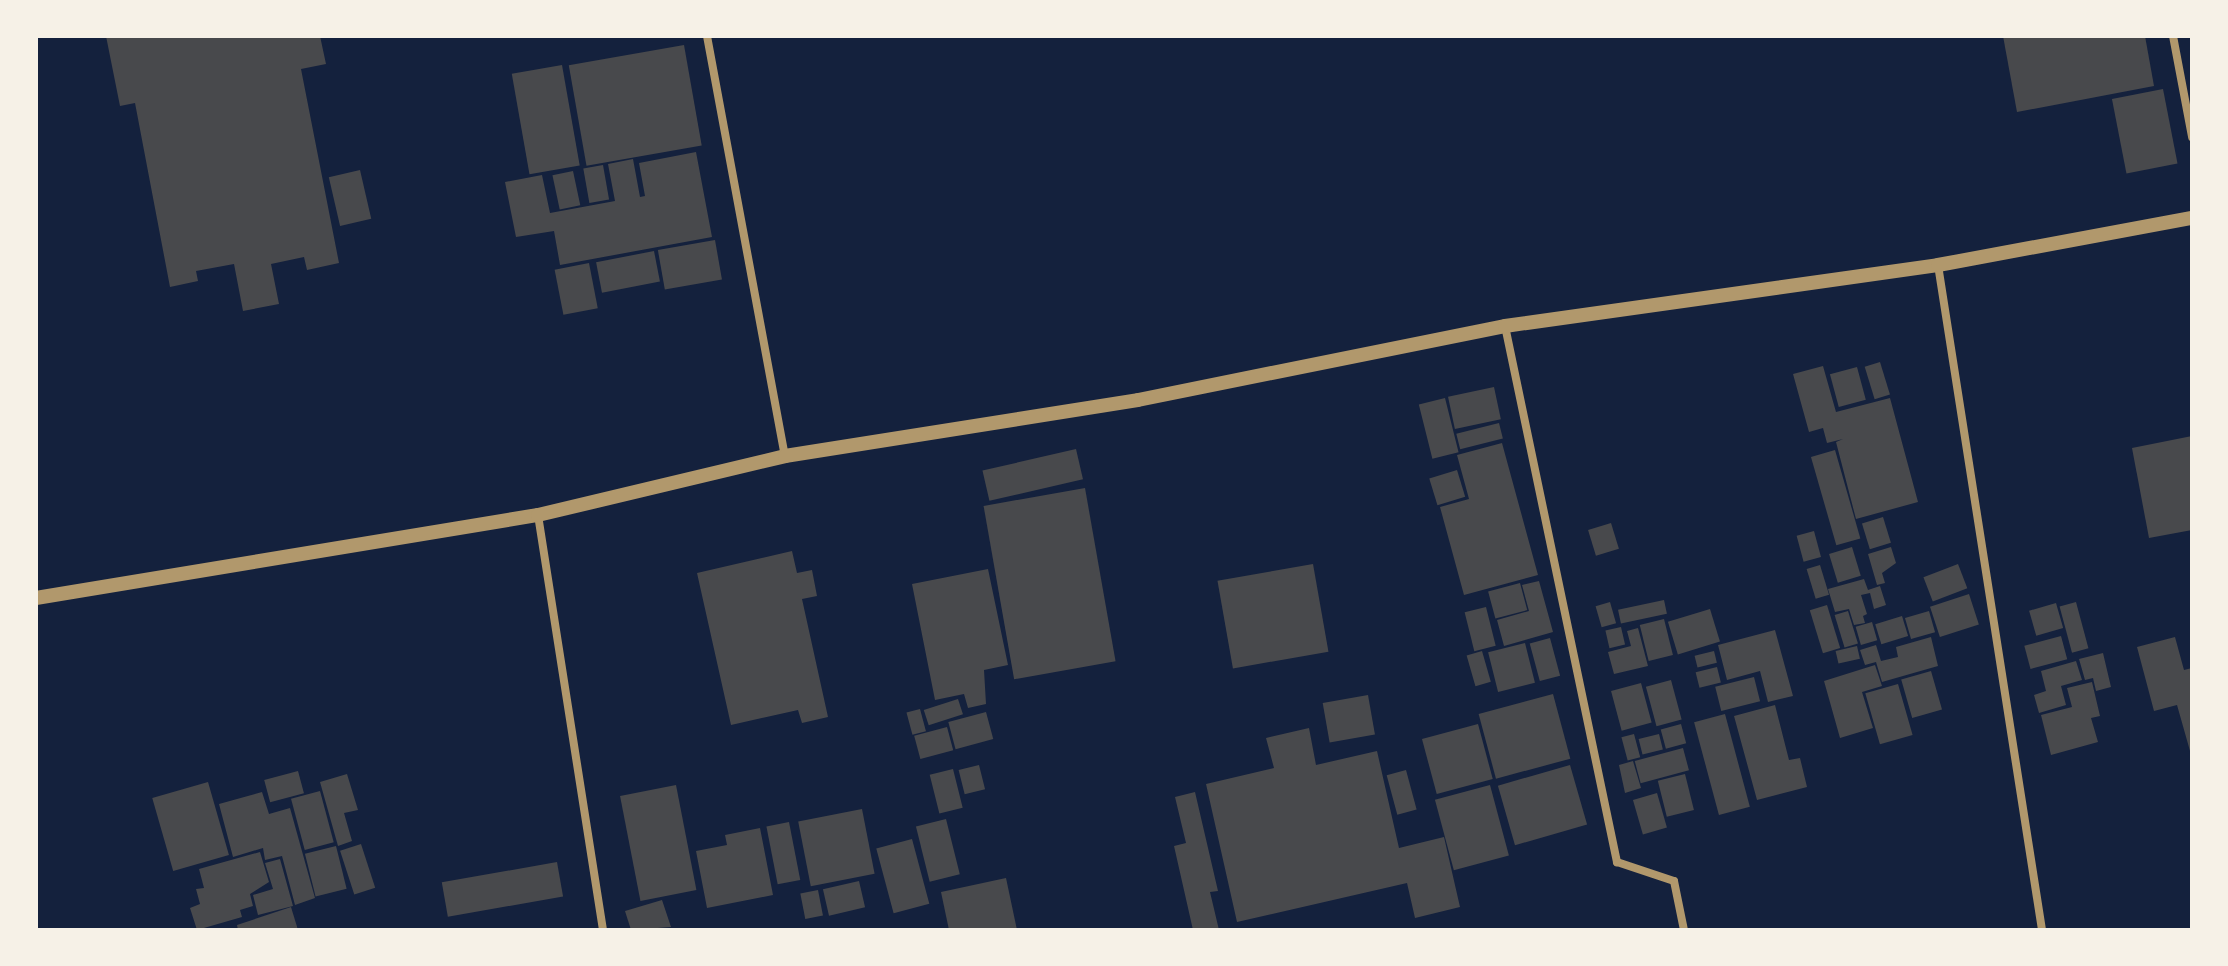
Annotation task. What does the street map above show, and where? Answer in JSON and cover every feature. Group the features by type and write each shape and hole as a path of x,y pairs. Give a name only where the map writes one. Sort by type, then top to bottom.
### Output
{"street":[{"path":"707,36 785,456"},
{"path":"2173,36 2192,137"},
{"path":"36,598 538,515 785,456 1138,400 1505,326 1938,265 2192,218"},
{"path":"1938,265 2042,930"},
{"path":"1505,326 1617,862 1674,881 1684,930"},
{"path":"538,515 603,930"}],"building":[{"path":"106,36 320,36 326,64 301,69 339,263 307,270 304,257 271,264 279,304 243,311 234,264 196,271 198,281 170,287 135,103 120,106"},
{"path":"2003,36 2145,36 2154,86 2017,112"},
{"path":"684,45 702,145 586,166 569,65"},
{"path":"562,65 580,165 529,174 512,74"},
{"path":"2163,89 2178,164 2126,174 2112,99"},
{"path":"696,152 712,237 560,265 554,231 516,237 505,182 542,175 550,213 615,201 608,164 633,159 640,197 645,196 639,163"},
{"path":"603,165 609,199 589,203 583,168"},
{"path":"360,170 371,219 340,226 329,177"},
{"path":"573,171 580,205 560,210 552,175"},
{"path":"715,240 722,279 665,289 658,250"},
{"path":"654,251 660,281 602,293 596,262"},
{"path":"589,263 598,308 563,315 555,270"},
{"path":"1880,362 1890,395 1875,399 1865,367"},
{"path":"1823,366 1836,412 1890,398 1918,502 1856,519 1836,442 1843,439 1827,443 1823,428 1809,432 1793,374"},
{"path":"1857,367 1866,400 1839,407 1830,374"},
{"path":"1494,387 1501,419 1455,429 1448,397"},
{"path":"1445,398 1459,452 1432,459 1419,405"},
{"path":"1499,423 1503,439 1460,449 1456,434"},
{"path":"2192,436 2192,530 2149,538 2132,448"},
{"path":"1502,443 1538,575 1464,595 1440,507 1469,499 1457,455"},
{"path":"1076,449 1083,479 989,501 982,471"},
{"path":"1835,450 1860,538 1836,545 1811,457"},
{"path":"1457,470 1465,497 1437,505 1429,478"},
{"path":"1085,488 1116,661 1014,679 984,506"},
{"path":"1883,517 1891,543 1870,549 1862,523"},
{"path":"1611,523 1619,549 1596,556 1588,530"},
{"path":"1814,531 1821,557 1804,562 1797,536"},
{"path":"1852,547 1861,576 1838,583 1829,554"},
{"path":"1891,547 1896,563 1882,573 1885,583 1877,585 1868,554"},
{"path":"792,551 797,573 812,570 817,596 802,599 828,717 802,723 798,710 731,725 697,573"},
{"path":"1313,564 1328,652 1233,668 1217,581"},
{"path":"1958,564 1967,588 1933,602 1923,577"},
{"path":"1820,565 1829,595 1816,599 1807,569"},
{"path":"988,569 1008,665 984,670 986,704 968,708 964,694 935,700 912,584"},
{"path":"1864,579 1868,590 1880,586 1886,605 1874,609 1870,593 1861,595 1867,614 1863,616 1865,623 1854,625 1849,609 1835,612 1828,589"},
{"path":"1539,581 1553,632 1504,646 1497,620 1529,611 1522,585"},
{"path":"1520,583 1527,610 1495,619 1488,592"},
{"path":"1969,594 1979,624 1940,637 1930,607"},
{"path":"1664,600 1667,614 1621,623 1618,610"},
{"path":"1610,602 1616,623 1602,627 1596,606"},
{"path":"2076,602 2088,648 2072,653 2060,606"},
{"path":"2056,603 2063,628 2036,636 2029,611"},
{"path":"1827,605 1840,648 1823,653 1810,610"},
{"path":"1486,607 1496,646 1474,651 1465,612"},
{"path":"1710,609 1720,642 1678,654 1668,622"},
{"path":"1848,611 1858,644 1845,648 1835,615"},
{"path":"1929,611 1935,632 1911,639 1905,618"},
{"path":"1902,616 1908,636 1881,644 1875,624"},
{"path":"1664,619 1673,655 1649,661 1640,625"},
{"path":"1872,622 1877,640 1861,645 1856,627"},
{"path":"1621,627 1625,645 1609,648 1605,631"},
{"path":"1638,628 1648,666 1614,674 1608,652 1631,646 1627,631"},
{"path":"1775,630 1793,696 1768,702 1760,671 1727,680 1718,645"},
{"path":"2061,636 2067,659 2031,669 2024,646"},
{"path":"1931,637 1938,666 1882,682 1876,662 1865,665 1860,650 1876,645 1881,661 1898,657 1896,647"},
{"path":"2175,637 2184,670 2192,668 2192,758 2177,705 2154,711 2137,647"},
{"path":"1550,638 1560,676 1540,681 1530,643"},
{"path":"1525,643 1535,683 1498,692 1488,652"},
{"path":"1857,646 1860,659 1838,664 1836,651"},
{"path":"1482,651 1491,682 1475,686 1467,655"},
{"path":"1714,651 1717,663 1697,667 1695,656"},
{"path":"2103,653 2111,687 2096,691 2093,678 2085,680 2079,659"},
{"path":"2076,661 2082,680 2061,686 2066,705 2039,713 2034,695 2046,691 2041,671"},
{"path":"1875,665 1882,686 1862,692 1873,728 1840,738 1824,681"},
{"path":"1717,667 1721,683 1700,688 1696,672"},
{"path":"1931,671 1942,709 1912,718 1901,680"},
{"path":"1754,677 1760,701 1721,711 1715,687"},
{"path":"1671,680 1682,720 1656,726 1646,687"},
{"path":"2092,682 2100,716 2091,718 2098,742 2051,755 2041,715 2072,707 2067,688"},
{"path":"1641,683 1652,723 1622,731 1611,691"},
{"path":"1898,684 1913,735 1880,744 1865,693"},
{"path":"1553,694 1570,759 1496,779 1479,714"},
{"path":"1368,695 1375,734 1330,742 1323,703"},
{"path":"958,699 963,714 929,725 924,710"},
{"path":"1775,705 1789,760 1800,758 1807,787 1757,800 1734,716"},
{"path":"920,709 926,731 912,735 906,713"},
{"path":"986,712 993,739 956,749 948,722"},
{"path":"1725,714 1750,807 1719,815 1694,722"},
{"path":"1478,724 1493,779 1437,794 1422,739"},
{"path":"1681,724 1686,743 1666,749 1661,729"},
{"path":"947,727 953,750 920,759 914,736"},
{"path":"1309,728 1316,765 1377,751 1399,848 1444,837 1460,907 1415,918 1407,883 1237,922 1206,784 1274,768 1266,738"},
{"path":"1634,734 1640,757 1628,761 1621,737"},
{"path":"1659,734 1663,750 1642,755 1639,739"},
{"path":"1683,748 1689,770 1641,783 1635,761"},
{"path":"1633,761 1641,788 1625,793 1619,765"},
{"path":"979,765 985,789 965,794 959,770"},
{"path":"1570,765 1587,825 1515,845 1498,786"},
{"path":"953,769 963,808 939,814 930,775"},
{"path":"1406,770 1417,810 1397,815 1387,775"},
{"path":"298,771 304,793 270,802 264,780"},
{"path":"347,774 358,810 344,813 352,841 338,846 320,782"},
{"path":"1685,774 1694,810 1667,817 1658,781"},
{"path":"208,782 229,855 173,871 152,798"},
{"path":"676,785 696,890 640,901 620,796"},
{"path":"1490,785 1509,856 1454,870 1435,800"},
{"path":"320,791 334,842 305,850 291,799"},
{"path":"262,792 269,814 290,808 315,898 295,905 282,856 265,860 263,848 233,857 219,804"},
{"path":"1195,792 1218,891 1210,892 1219,930 1193,930 1174,846 1186,843 1175,797"},
{"path":"1657,793 1667,828 1643,834 1633,800"},
{"path":"862,809 875,874 811,886 798,821"},
{"path":"946,819 960,874 930,882 916,826"},
{"path":"789,822 800,880 778,884 766,826"},
{"path":"760,828 773,895 707,908 696,851 727,845 725,835"},
{"path":"912,839 929,904 894,913 876,849"},
{"path":"361,844 375,888 354,895 340,851"},
{"path":"336,846 347,889 316,896 305,854"},
{"path":"260,852 269,882 250,894 253,906 240,910 242,917 197,930 190,908 200,904 196,889 204,888 199,869"},
{"path":"280,859 293,906 258,915 253,895 273,889 265,863"},
{"path":"557,862 563,896 448,917 442,882"},
{"path":"1006,878 1017,930 949,930 941,892"},
{"path":"859,881 865,907 829,916 823,889"},
{"path":"818,890 823,916 805,919 800,893"},
{"path":"662,900 671,927 631,930 625,911"},
{"path":"291,907 298,930 238,930 237,925"}]}
